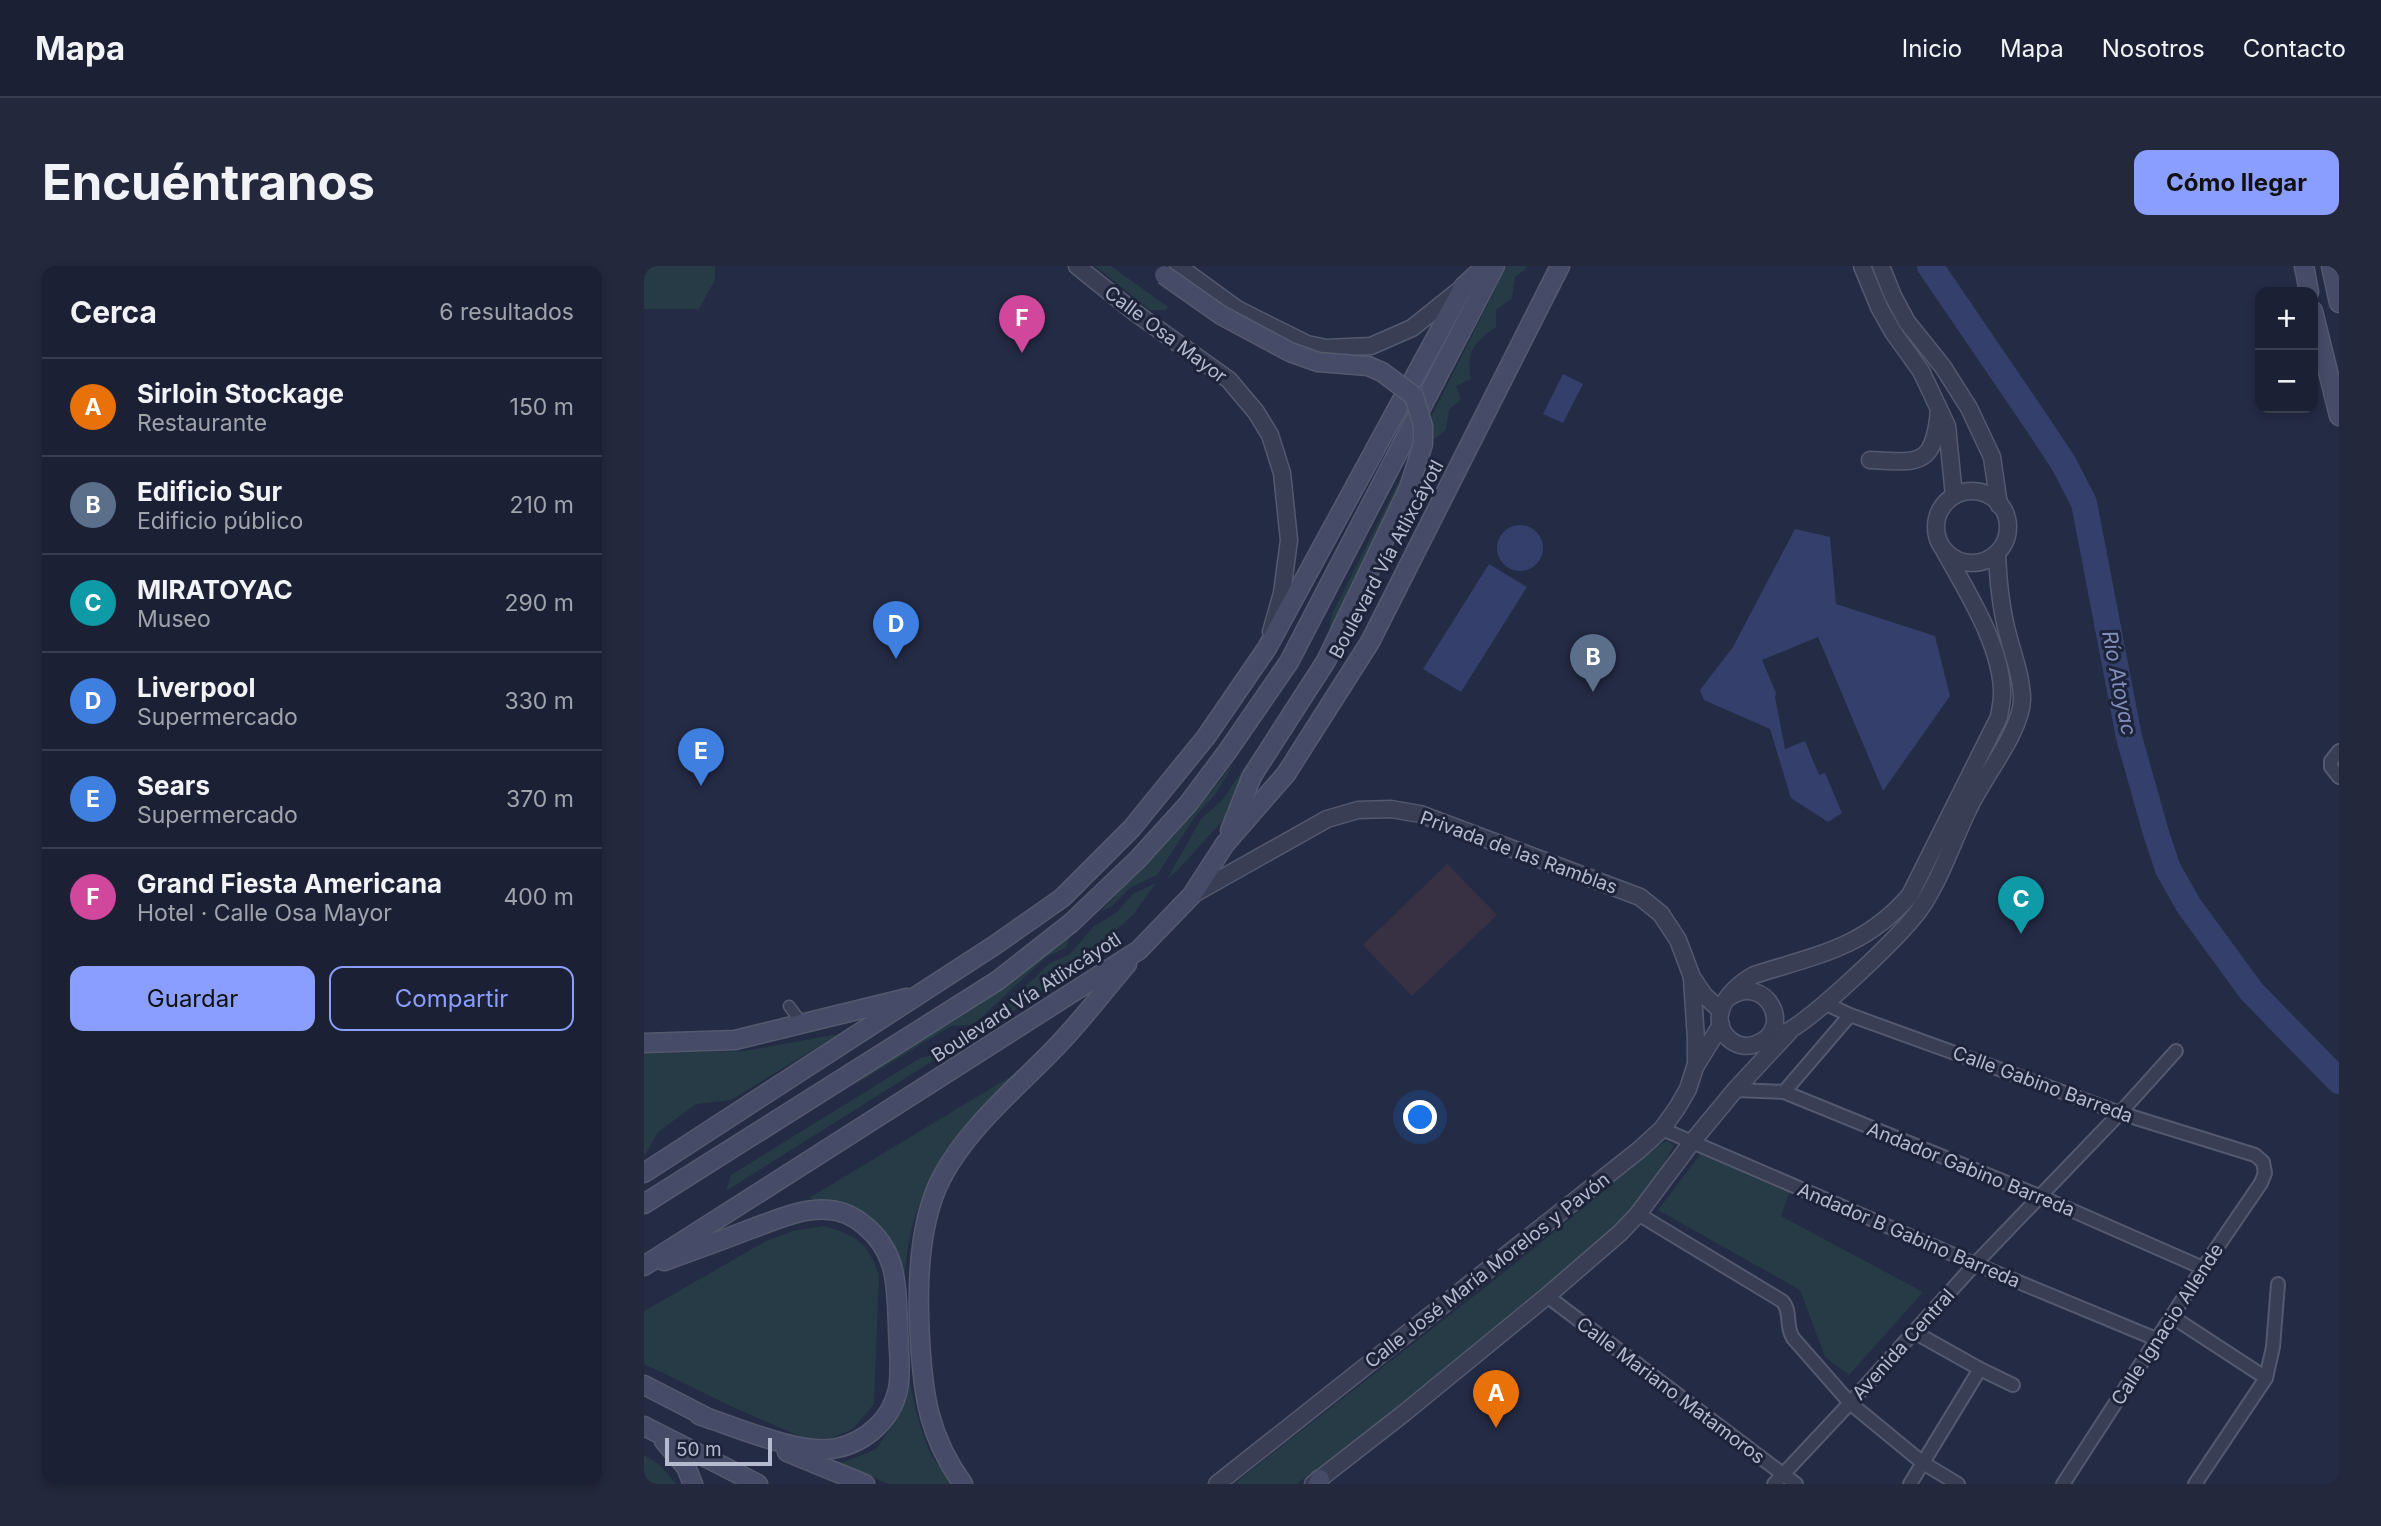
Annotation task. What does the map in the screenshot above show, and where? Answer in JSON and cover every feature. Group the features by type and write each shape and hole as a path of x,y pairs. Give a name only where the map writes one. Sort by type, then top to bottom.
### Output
{"main road":[{"path":"644,1172 921,995 1062,898 1132,828 1206,737 1267,648 1464,286 1486,266"},
{"name":"Boulevard Vía Atlixcáyotl","path":"644,1204 997,981 1071,923 1147,850 1188,804 1289,662 1495,266"},
{"name":"Boulevard Vía Atlixcáyotl","path":"644,1267 1139,950 1192,895 1225,844 1286,774 1370,642 1560,266"},
{"path":"2304,266 2308,287"},
{"path":"2332,266 2339,303"},
{"path":"1165,269 1221,315 1290,352 1318,362 1368,366 1382,372 1414,396 1423,426 1423,444 1409,488 1326,661 1252,776 1225,844"},
{"path":"2318,331 2339,416"},
{"path":"963,1484 946,1460 933,1427 922,1382 920,1262 926,1222 942,1178 973,1133 1059,1043 1139,950"},
{"path":"644,1043 735,1040 921,995"},
{"path":"644,1267 806,1210 831,1210 856,1218 876,1234 890,1256 895,1280 900,1367 898,1390 890,1411 876,1429 857,1442 836,1449 813,1449 699,1415"},
{"path":"644,1385 699,1415 865,1484"},
{"path":"644,1426 758,1484"},
{"path":"660,1436 686,1467 693,1484"}],"street":[{"name":"Calle Osa Mayor","path":"1077,266 1133,311 1228,380 1256,412 1270,435 1282,473 1289,540 1282,593 1267,648"},
{"path":"1862,266 1892,332 1921,371 1940,408 1951,443 1954,496"},
{"path":"1881,266 1892,296 1907,322 1943,367 1969,408 1992,457 1999,505 2007,524 2007,534 1997,553 1987,559 1965,562 1945,552 1939,542 1936,520 1940,509 1954,496 1979,492 1999,505"},
{"path":"1165,269 1307,344 1326,348 1371,346 1412,328 1464,286"},
{"path":"1870,460 1905,462 1922,457 1930,451 1934,443 1940,408"},
{"name":"Calle José María Morelos y Pavón","path":"1217,1484 1662,1129 1688,1088 1723,1011 1743,981 1849,944 1898,909 1910,895 1999,717 2002,695 2000,672 1989,638 1979,613 1945,552"},
{"path":"1317,1482 1547,1296 1638,1214 1692,1142 1761,1060 1913,919 1926,902 1971,803 2017,723 2022,701 2000,600 1997,553"},
{"path":"2339,751 2331,761 2331,766 2339,777"},
{"name":"Privada de las Ramblas","path":"1192,895 1327,819 1358,810 1391,809 1420,814 1640,897 1661,914 1678,940 1692,977 1704,995 1723,1011"},
{"path":"1692,977 1695,1068"},
{"path":"1761,1060 1766,1039 1774,1029 1774,1009 1769,1000 1761,994 1741,991 1723,1011 1727,1037 1734,1043 1752,1046 1766,1039 1789,1032"},
{"name":"Calle Gabino Barreda","path":"1824,1003 1850,1015 2120,1112 2255,1156 2263,1162"},
{"path":"789,1006 798,1018"},
{"path":"1784,1092 1850,1015"},
{"name":"Avenida Central","path":"1778,1479 1850,1404 1975,1264 2176,1051"},
{"name":"Andador Gabino Barreda","path":"1735,1090 1784,1092 2039,1196 2203,1268"},
{"name":"Andador B Gabino Barreda","path":"1662,1129 2156,1339"},
{"name":"Calle Ignacio Allende","path":"2063,1484 2261,1183 2265,1173 2263,1162"},
{"path":"1638,1214 1782,1301 1787,1308 1790,1333 1850,1404 1923,1463 1958,1484"},
{"path":"2195,1484 2266,1378 2273,1346 2278,1284"},
{"name":"Calle Mariano Matamoros","path":"1547,1296 1778,1479 1796,1484"},
{"path":"2171,1316 2266,1378"},
{"path":"1914,1332 2013,1385"},
{"path":"1910,1484 1980,1369"}],"shaded area":[{"path":"644,266 715,266 715,280 699,309 644,309"},
{"path":"1095,266 1111,266 1168,307 1166,310 1150,310"},
{"path":"1507,266 1526,266 1526,269 1515,277 1512,298 1496,310 1496,327 1473,348 1470,361 1471,379 1456,386 1461,399 1449,410 1446,430 1432,441 1431,462 1413,472 1426,480 1344,641 1328,637 1332,614"},
{"path":"1327,645 1246,795 1167,879 1201,819 1223,799"},
{"path":"1235,762 1215,795 1196,815 1157,875 1131,887 1111,907 1101,911 1196,810"},
{"path":"1447,864 1497,915 1412,996 1363,945"},
{"path":"1156,883 1133,915 1066,973 1014,1011 989,1021 1050,963 1069,955 1093,927 1117,912 1133,894"},
{"path":"1070,936 1066,948 1046,957 980,1019 971,1025 951,1026 848,1089"},
{"path":"839,1034 731,1100 696,1104 658,1132 644,1157 644,1053 744,1051"},
{"path":"947,1052 726,1191 731,1175 920,1058"},
{"path":"1033,1063 989,1099 950,1150 922,1198 906,1257 904,1324 912,1392 929,1450 954,1484 889,1484 839,1464 876,1449 895,1422 904,1374 896,1255 874,1222 838,1204 809,1198"},
{"path":"1667,1141 1674,1145 1653,1183 1635,1207 1607,1234 1409,1399 1297,1484 1234,1484 1500,1275 1656,1146"},
{"path":"1702,1152 1791,1188 1781,1216 1923,1292 1849,1375 1825,1357 1800,1290 1658,1210"},
{"path":"824,1226 853,1237 865,1247 879,1275 874,1404 853,1429 832,1438 804,1438 644,1364 644,1311 766,1241 793,1231"},
{"path":"644,1455 660,1465 676,1484 644,1484"}],"water":[{"path":"1563,374 1583,384 1563,423 1543,414"},
{"path":"1520,525 1536,532 1543,548 1536,564 1520,571 1504,564 1497,548 1504,532"},
{"path":"1795,529 1830,537 1836,604 1935,636 1950,696 1883,791 1818,637 1762,660 1776,693 1785,749 1805,741 1819,775 1825,773 1842,813 1828,822 1791,798 1770,729 1704,700 1700,690 1733,647"},
{"path":"1489,564 1527,587 1461,692 1423,669"}],"waterway":[{"name":"Río Atoyac","path":"1930,266 2064,464 2084,503 2129,737 2168,869 2189,906 2252,992 2339,1081"}],"place":[{"name":"Grand Fiesta Americana","path":"1022,353"},
{"name":"Liverpool","path":"896,659"},
{"name":"Edificio Sur","path":"1593,692"},
{"name":"Sears","path":"701,786"},
{"name":"MIRATOYAC","path":"2021,934"},
{"name":"Sirloin Stockage","path":"1496,1428"}]}
